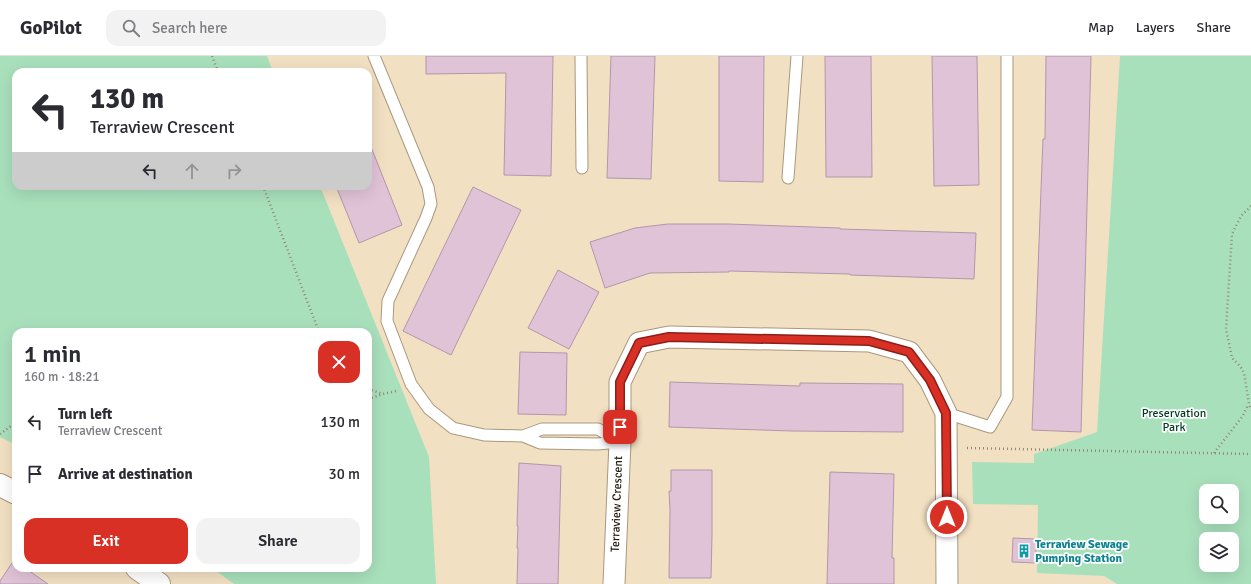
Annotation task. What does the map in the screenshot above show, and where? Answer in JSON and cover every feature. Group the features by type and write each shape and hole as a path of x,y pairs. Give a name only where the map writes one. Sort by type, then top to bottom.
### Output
{"main road":[{"path":"0,485 12,491"},
{"path":"142,572 159,584"}],"street":[{"name":"Terraview Crescent","path":"614,584 620,442 620,382 639,343 669,337 869,341 909,352 930,380 946,413 947,584"}],"lane":[{"path":"374,56 428,187 430,204 426,218 388,301 387,321 411,384 429,409 453,428 484,435 524,436 542,429 598,429 620,442"},
{"path":"581,56 582,168"},
{"path":"788,178 797,56"},
{"path":"946,413 990,427 1007,397 1008,56"}],"path":[{"path":"212,56 216,68"},
{"path":"265,190 317,328"},
{"path":"1251,206 1241,216 1232,234 1226,329 1232,358 1240,366 1244,373 1251,410"},
{"path":"372,398 397,391 411,384"},
{"path":"372,390 383,394"},
{"path":"1214,453 1242,417 1249,404"},
{"path":"0,434 12,426"},
{"path":"946,447 1251,454"}],"green space":[{"path":"0,56 267,56 272,68 12,68 12,190 322,190 429,457 436,584 234,584 218,572 372,572 372,328 12,328 12,443 0,437"},
{"name":"Preservation Park","path":"1120,56 1251,56 1251,584 1117,584 1104,576 1037,573 1038,505 973,504 972,462 1034,463 1034,454 1097,432"}],"building":[{"path":"426,56 553,56 551,176 504,175 506,73 426,74"},
{"path":"611,56 655,56 651,179 607,178"},
{"path":"719,56 764,56 763,182 719,181"},
{"path":"825,56 871,56 872,177 826,177"},
{"path":"932,56 977,56 979,185 934,186"},
{"path":"1046,56 1091,56 1081,432 1032,430 1043,139 1045,139"},
{"path":"372,150 402,225 359,243 338,190 372,190"},
{"path":"473,187 521,210 451,355 403,331"},
{"path":"668,224 728,224 976,233 974,279 729,271 650,273 605,288 590,242 635,228"},
{"path":"558,270 599,292 569,349 528,328"},
{"path":"520,352 567,353 566,415 518,414"},
{"path":"670,382 800,386 800,383 903,384 903,432 792,431 669,427"},
{"path":"519,463 561,466 558,584 517,584"},
{"path":"671,470 712,470 711,578 669,578 669,491 671,491"},
{"path":"830,472 894,474 892,558 894,558 894,584 827,584"},
{"name":"Terraview Sewage Pumping Station","path":"1013,538 1036,539 1036,563 1012,562"},
{"path":"12,563 12,572 31,572 48,584 0,584 0,581"}],"place":[{"name":"Terraview Sewage Pumping Station","path":"1024,551"}],"route":[{"path":"620,427 620,382 639,343 669,337 869,341 909,352 930,380 946,413 947,517"}]}
